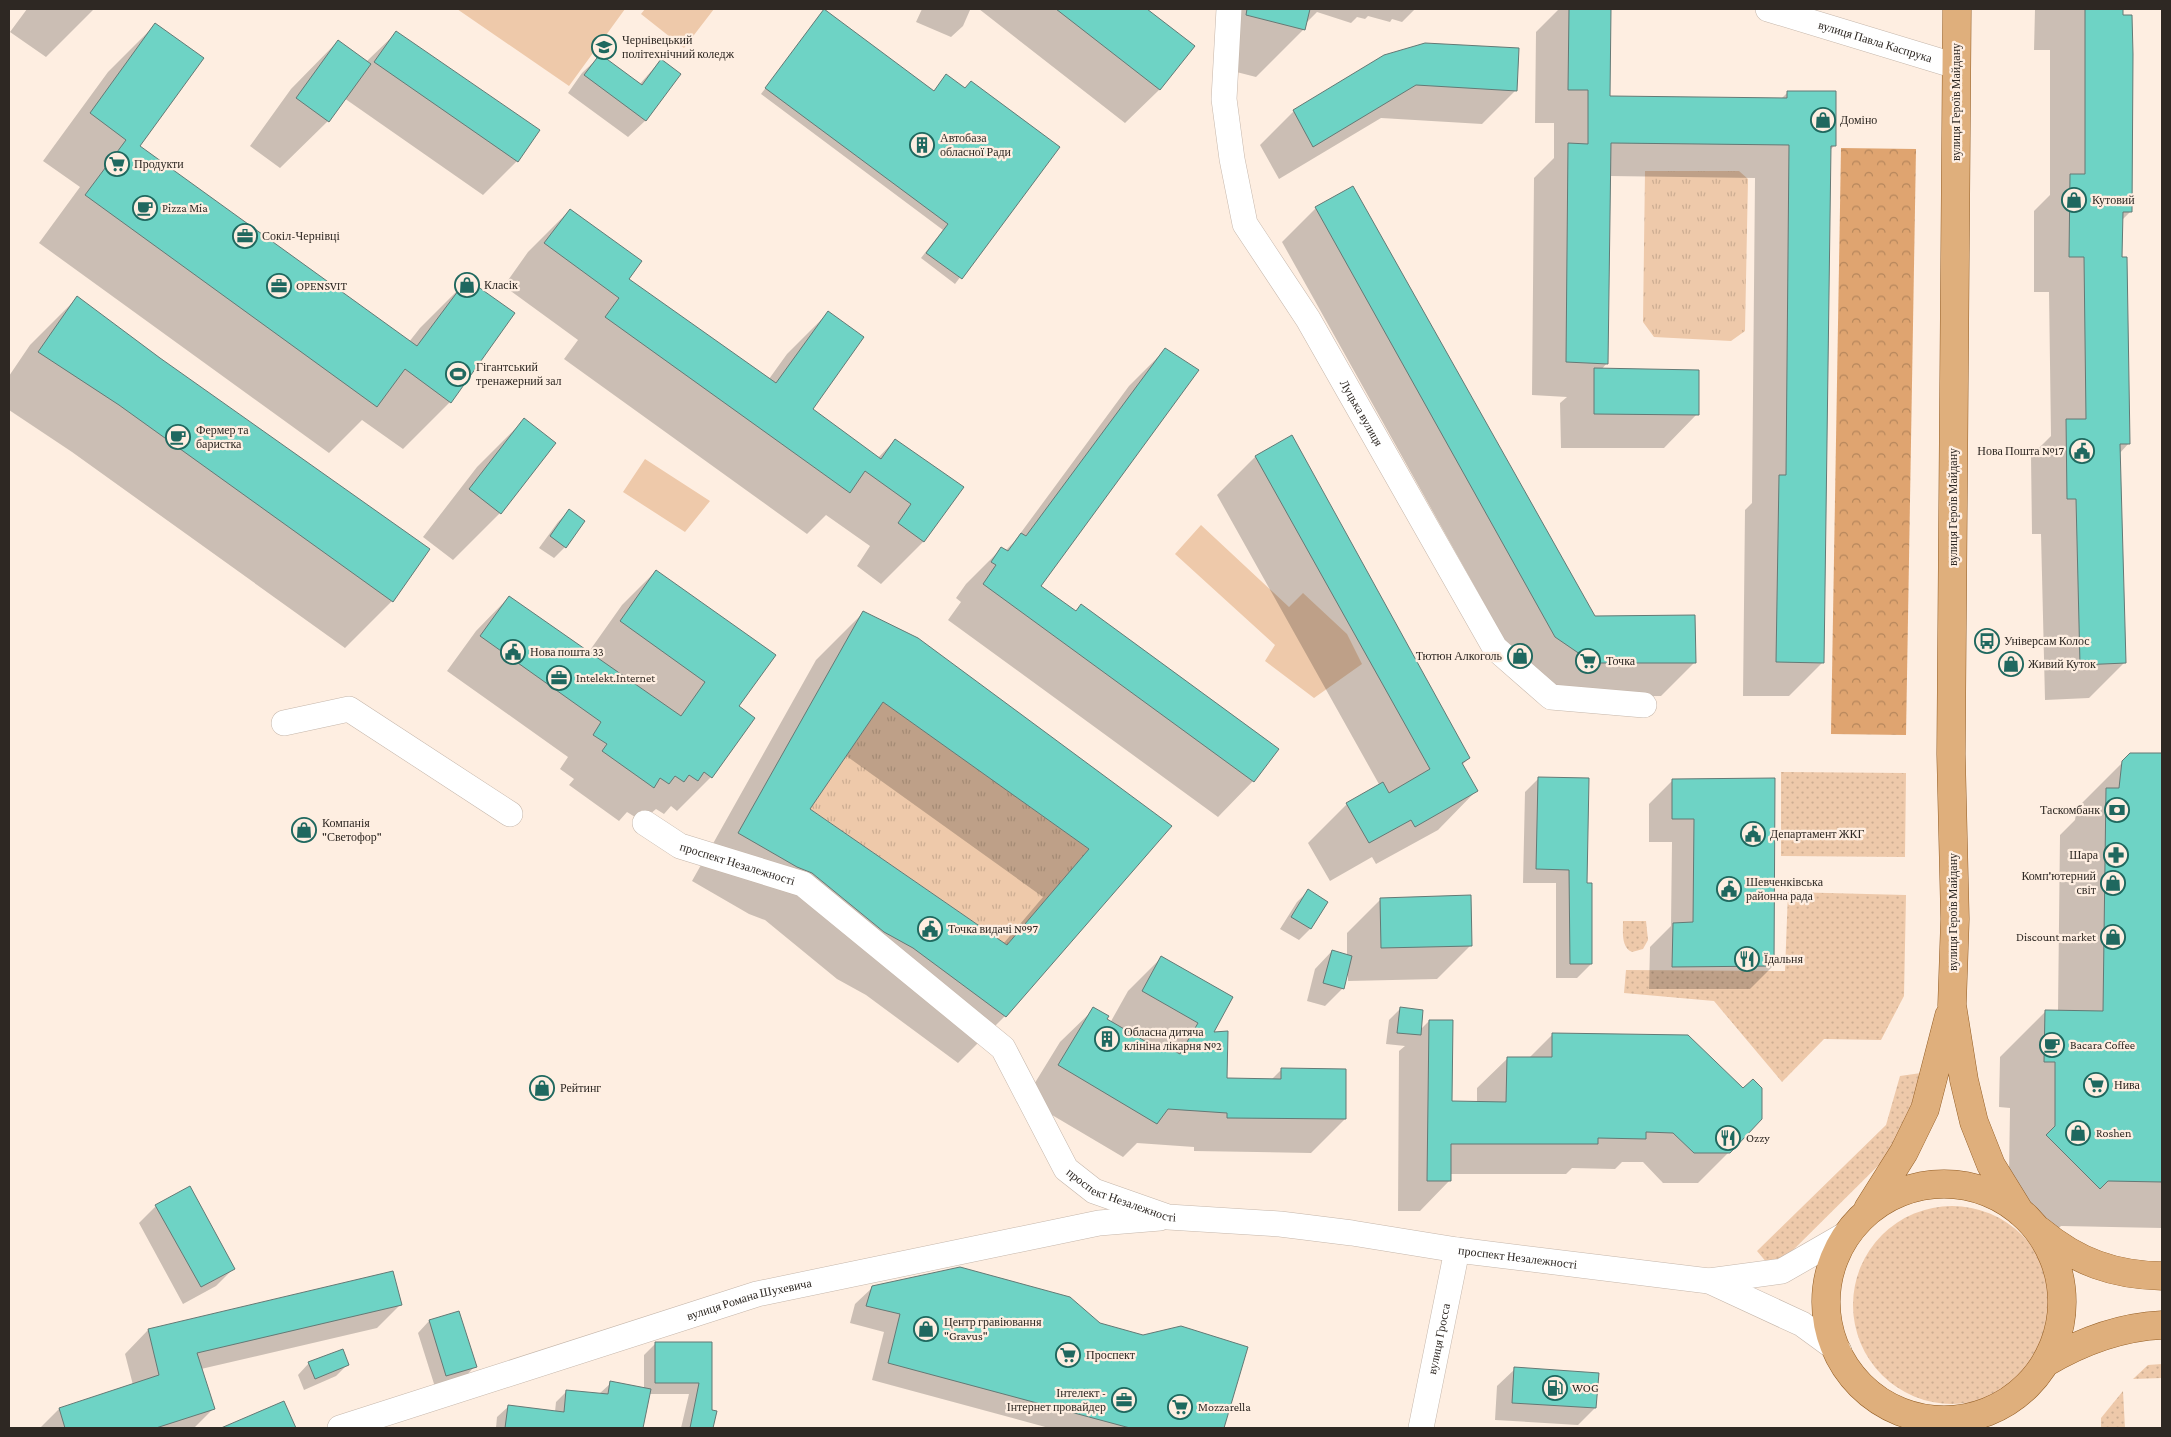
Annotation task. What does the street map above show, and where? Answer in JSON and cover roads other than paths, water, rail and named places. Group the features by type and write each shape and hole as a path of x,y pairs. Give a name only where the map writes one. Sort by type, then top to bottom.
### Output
{"main road":[{"name":"вулиця Героїв Майдану","path":"1952,1005 1955,919 1951,754 1957,9"},
{"path":"1952,1005 1964,1080 1974,1122 1991,1165 2048,1246 2061,1288 2062,1310 2058,1332 2045,1363 2032,1381 2015,1396 1996,1408 1976,1416 1954,1420 1931,1420 1909,1416 1892,1418 1867,1393 1839,1351 1828,1329 1825,1304 1828,1279 1835,1255 1904,1152 1925,1109 1952,1005"},
{"path":"1857,1223 1886,1199 1902,1192 1936,1185 1962,1186 1987,1193 2028,1220 2052,1242 2104,1269 2123,1273 2162,1276"},
{"path":"2045,1363 2072,1348 2100,1336 2141,1326 2162,1325"},
{"path":"2000,1428 2015,1396"}],"street":[{"name":"Луцька вулиця","path":"1229,9 1224,99 1232,159 1245,224 1308,320 1495,648 1551,697 1644,705"},
{"name":"вулиця Павла Каспрука","path":"1768,9 1956,66"},
{"path":"284,723 349,709 510,814"},
{"name":"проспект Незалежності","path":"645,823 680,846 803,884 1003,1048 1066,1169 1094,1191 1168,1217 1289,1225 1457,1250 1709,1282"},
{"name":"вулиця Романа Шухевича","path":"340,1428 756,1294 1099,1223 1168,1217"},
{"path":"1709,1282 1782,1272 1857,1223"},
{"name":"вулиця Гросса","path":"1422,1428 1457,1250"},
{"path":"1709,1282 1802,1324 1839,1351"}],"place":[{"name":"Чернівецький політехнічний коледж","path":"604,47"},
{"name":"Доміно","path":"1823,120"},
{"name":"Автобаза обласної Ради","path":"922,145"},
{"name":"Продукти","path":"117,164"},
{"name":"Кутовий","path":"2074,200"},
{"name":"Pizza Mia","path":"145,208"},
{"name":"Сокіл-Чернівці","path":"245,236"},
{"name":"Класік","path":"467,285"},
{"name":"OPENSVIT","path":"279,286"},
{"name":"Гігантський тренажерний зал","path":"458,374"},
{"name":"Фермер та баристка","path":"178,437"},
{"name":"Нова Пошта №17","path":"2082,451"},
{"name":"Універсам Колос","path":"1987,641"},
{"name":"Нова пошта 33","path":"513,652"},
{"name":"Тютюн Алкоголь","path":"1520,656"},
{"name":"Точка","path":"1588,661"},
{"name":"Живий Куток","path":"2011,664"},
{"name":"Intelekt.Internet","path":"559,678"},
{"name":"Таскомбанк","path":"2117,810"},
{"name":"Компанія \"Светофор\"","path":"304,830"},
{"name":"Департамент ЖКГ","path":"1753,834"},
{"name":"Шара","path":"2116,855"},
{"name":"Комп'ютерний світ","path":"2113,883"},
{"name":"Шевченківська районна рада","path":"1729,889"},
{"name":"Точка видачі №97","path":"930,929"},
{"name":"Discount market","path":"2113,937"},
{"name":"Їдальня","path":"1747,959"},
{"name":"Обласна дитяча клініна лікарня №2","path":"1107,1039"},
{"name":"Bacara Coffee","path":"2052,1045"},
{"name":"Нива","path":"2096,1085"},
{"name":"Рейтинг","path":"542,1088"},
{"name":"Roshen","path":"2078,1133"},
{"name":"Ozzy","path":"1728,1138"},
{"name":"Центр гравіювання \"Gravus\"","path":"926,1329"},
{"name":"Проспект","path":"1068,1355"},
{"name":"WOG","path":"1555,1388"},
{"name":"Інтелект - Інтернет провайдер","path":"1124,1400"},
{"name":"Mozzarella","path":"1180,1407"}]}
